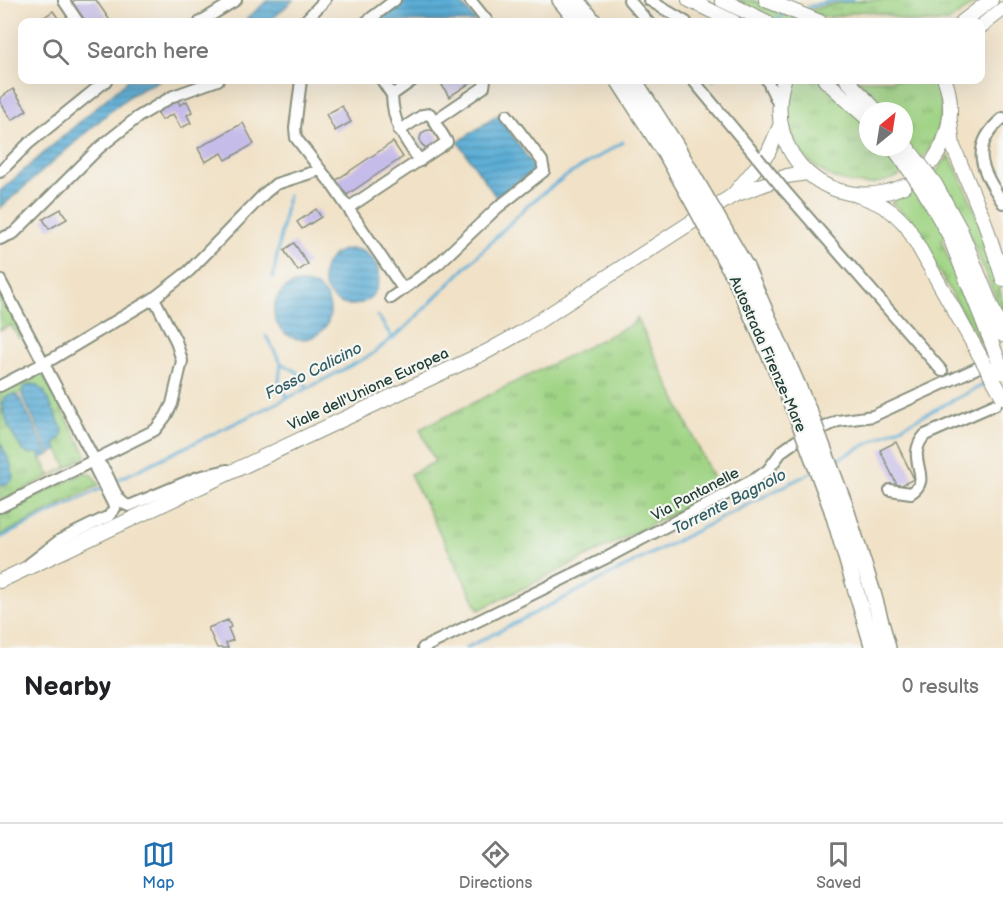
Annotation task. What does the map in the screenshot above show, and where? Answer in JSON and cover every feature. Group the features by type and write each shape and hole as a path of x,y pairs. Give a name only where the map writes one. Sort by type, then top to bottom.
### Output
{"highway":[{"path":"561,0 575,18"},
{"path":"577,0 591,18"},
{"name":"Autostrada Firenze-Mare","path":"621,84 670,161 700,200"},
{"name":"Autostrada Firenze-Mare","path":"637,84 675,144 715,228 746,267 873,593 888,648"},
{"name":"Autostrada Firenze-Mare","path":"838,506 873,648"}],"main road":[{"path":"689,0 726,18"},
{"path":"722,0 758,18"},
{"path":"766,0 810,18"},
{"path":"967,18 991,0"},
{"path":"985,24 1003,9"},
{"name":"Viale dell'Unione Europea","path":"783,84 779,105 780,126 790,152 807,172 830,188 857,195 880,193 904,186"},
{"path":"829,84 859,111"},
{"path":"851,84 868,102"},
{"path":"933,161 943,144 950,121 951,110 947,84"},
{"path":"950,121 953,146 985,223 1003,279"},
{"name":"Viale dell'Unione Europea","path":"732,196 768,153 780,126"},
{"path":"913,154 935,184 1003,372"},
{"path":"899,156 954,232 1003,335"},
{"name":"Viale dell'Unione Europea","path":"0,580 488,351 522,332 732,196 787,176 807,172"},
{"path":"857,195 881,203 899,217 908,228 1000,400"}],"street":[{"path":"207,18 236,0"},
{"path":"308,18 325,0"},
{"path":"371,18 395,0"},
{"path":"470,0 484,18"},
{"path":"629,0 645,18"},
{"path":"649,0 679,18"},
{"path":"788,0 802,15"},
{"path":"64,1 75,18"},
{"path":"0,172 29,143 102,84"},
{"path":"0,240 14,233 99,148 138,117 173,96 207,84"},
{"path":"301,84 295,132 300,145 348,208 403,289"},
{"path":"385,84 392,95 393,112 399,131 420,161"},
{"path":"392,95 407,84"},
{"path":"434,121 484,87 484,84"},
{"path":"696,84 784,190 942,371"},
{"path":"769,84 779,105"},
{"path":"348,208 447,142 430,114 399,131"},
{"path":"391,298 438,264 497,208 544,171 542,161 507,115"},
{"path":"1003,118 983,143 981,163 985,175 1003,203"},
{"path":"0,386 154,298 189,272 269,189 281,182 320,171"},
{"path":"0,280 95,461 95,468 102,474 116,501 110,516 60,540 24,568"},
{"path":"0,507 155,430 166,416 172,404 182,362 176,341 154,298"},
{"name":"Via Pantanelle","path":"423,648 608,557 755,479 768,470 782,451 796,441 838,421 873,416 979,362"},
{"path":"890,490 911,493 919,486 921,478 915,457 920,441 925,435 1000,400"},
{"path":"116,501 133,506 198,477 242,468"}],"green space":[{"path":"737,0 752,0 796,18 747,18 752,7"},
{"path":"866,0 979,0 954,18 898,18 862,11 827,18 807,11 832,4"},
{"path":"791,84 938,84 939,88 941,103 939,127 931,146 913,167 896,177 878,183 860,184 842,181 825,173 810,162 798,147 790,129 788,117"},
{"path":"949,155 984,234 1002,298 1003,316 966,226 941,240 982,341 980,342 907,217 891,202 918,188 934,175"},
{"path":"0,291 23,335 19,338 11,325 0,330"},
{"path":"637,318 719,491 479,610 410,474 435,462 420,429 631,325"},
{"path":"38,371 43,374 86,454 85,458 67,467 55,444 62,437 44,391 31,384 17,395 5,397 2,412 22,450 38,452 50,476 53,475 0,502 0,485 12,474 12,467 0,442 0,391"},
{"path":"86,472 93,475 99,485 0,536 0,513"}],"water":[{"path":"268,0 293,0 273,18 248,18"},
{"path":"404,0 458,0 473,18 382,18"},
{"path":"123,84 152,84 131,95 113,109 0,208 0,191"},
{"path":"498,115 536,170 496,197 458,142"},
{"path":"351,249 366,254 374,262 379,277 374,292 366,300 351,305 336,300 328,292 323,277 328,262 336,254"},
{"path":"302,283 317,288 325,296 330,311 325,326 317,334 302,339 287,334 279,326 274,311 279,296 287,288"},
{"path":"31,384 39,385 38,387 44,391 63,430 62,437 55,444 58,450 51,454 22,396 23,388"},
{"path":"13,394 19,397 49,455 41,458 38,453 28,454 15,439 5,417 3,405 1,405 5,397"},
{"path":"0,442 14,475 9,483 0,485"}],"building":[{"path":"96,0 108,18 83,18 72,2"},
{"path":"53,11 58,18 43,18"},
{"path":"441,84 469,84 449,97"},
{"path":"13,89 27,110 12,120 0,102 0,98"},
{"path":"177,99 180,105 187,101 192,112 187,115 191,123 181,128 173,114 162,120 156,110"},
{"path":"342,106 351,122 335,131 326,114"},
{"path":"243,123 254,144 226,160 222,153 205,162 198,148"},
{"path":"425,130 433,130 438,135 436,146 425,148 420,143 420,135"},
{"path":"393,142 403,157 345,196 335,181"},
{"path":"61,209 67,219 49,229 43,219"},
{"path":"316,209 321,217 302,229 297,222"},
{"path":"294,243 308,264 298,271 284,250"},
{"path":"896,442 914,479 898,487 880,450"},
{"path":"228,620 231,627 228,628 233,640 226,643 228,648 217,648 208,628"}],"waterway":[{"name":"Fosso Calicino","path":"808,7 831,1 852,0"},
{"name":"Fosso Calicino","path":"779,18 783,14"},
{"name":"Fosso Calicino","path":"113,482 371,355 405,328 528,205 563,178 623,142"},
{"path":"273,278 288,195"},
{"path":"378,316 393,339"},
{"path":"266,336 281,363 297,372 308,388"},
{"path":"281,363 279,382 288,398"},
{"name":"Torrente Bagnolo","path":"834,461 991,381"},
{"name":"Torrente Bagnolo","path":"466,648 812,472"},
{"name":"Fosso Calicino","path":"0,538 102,488"}]}
